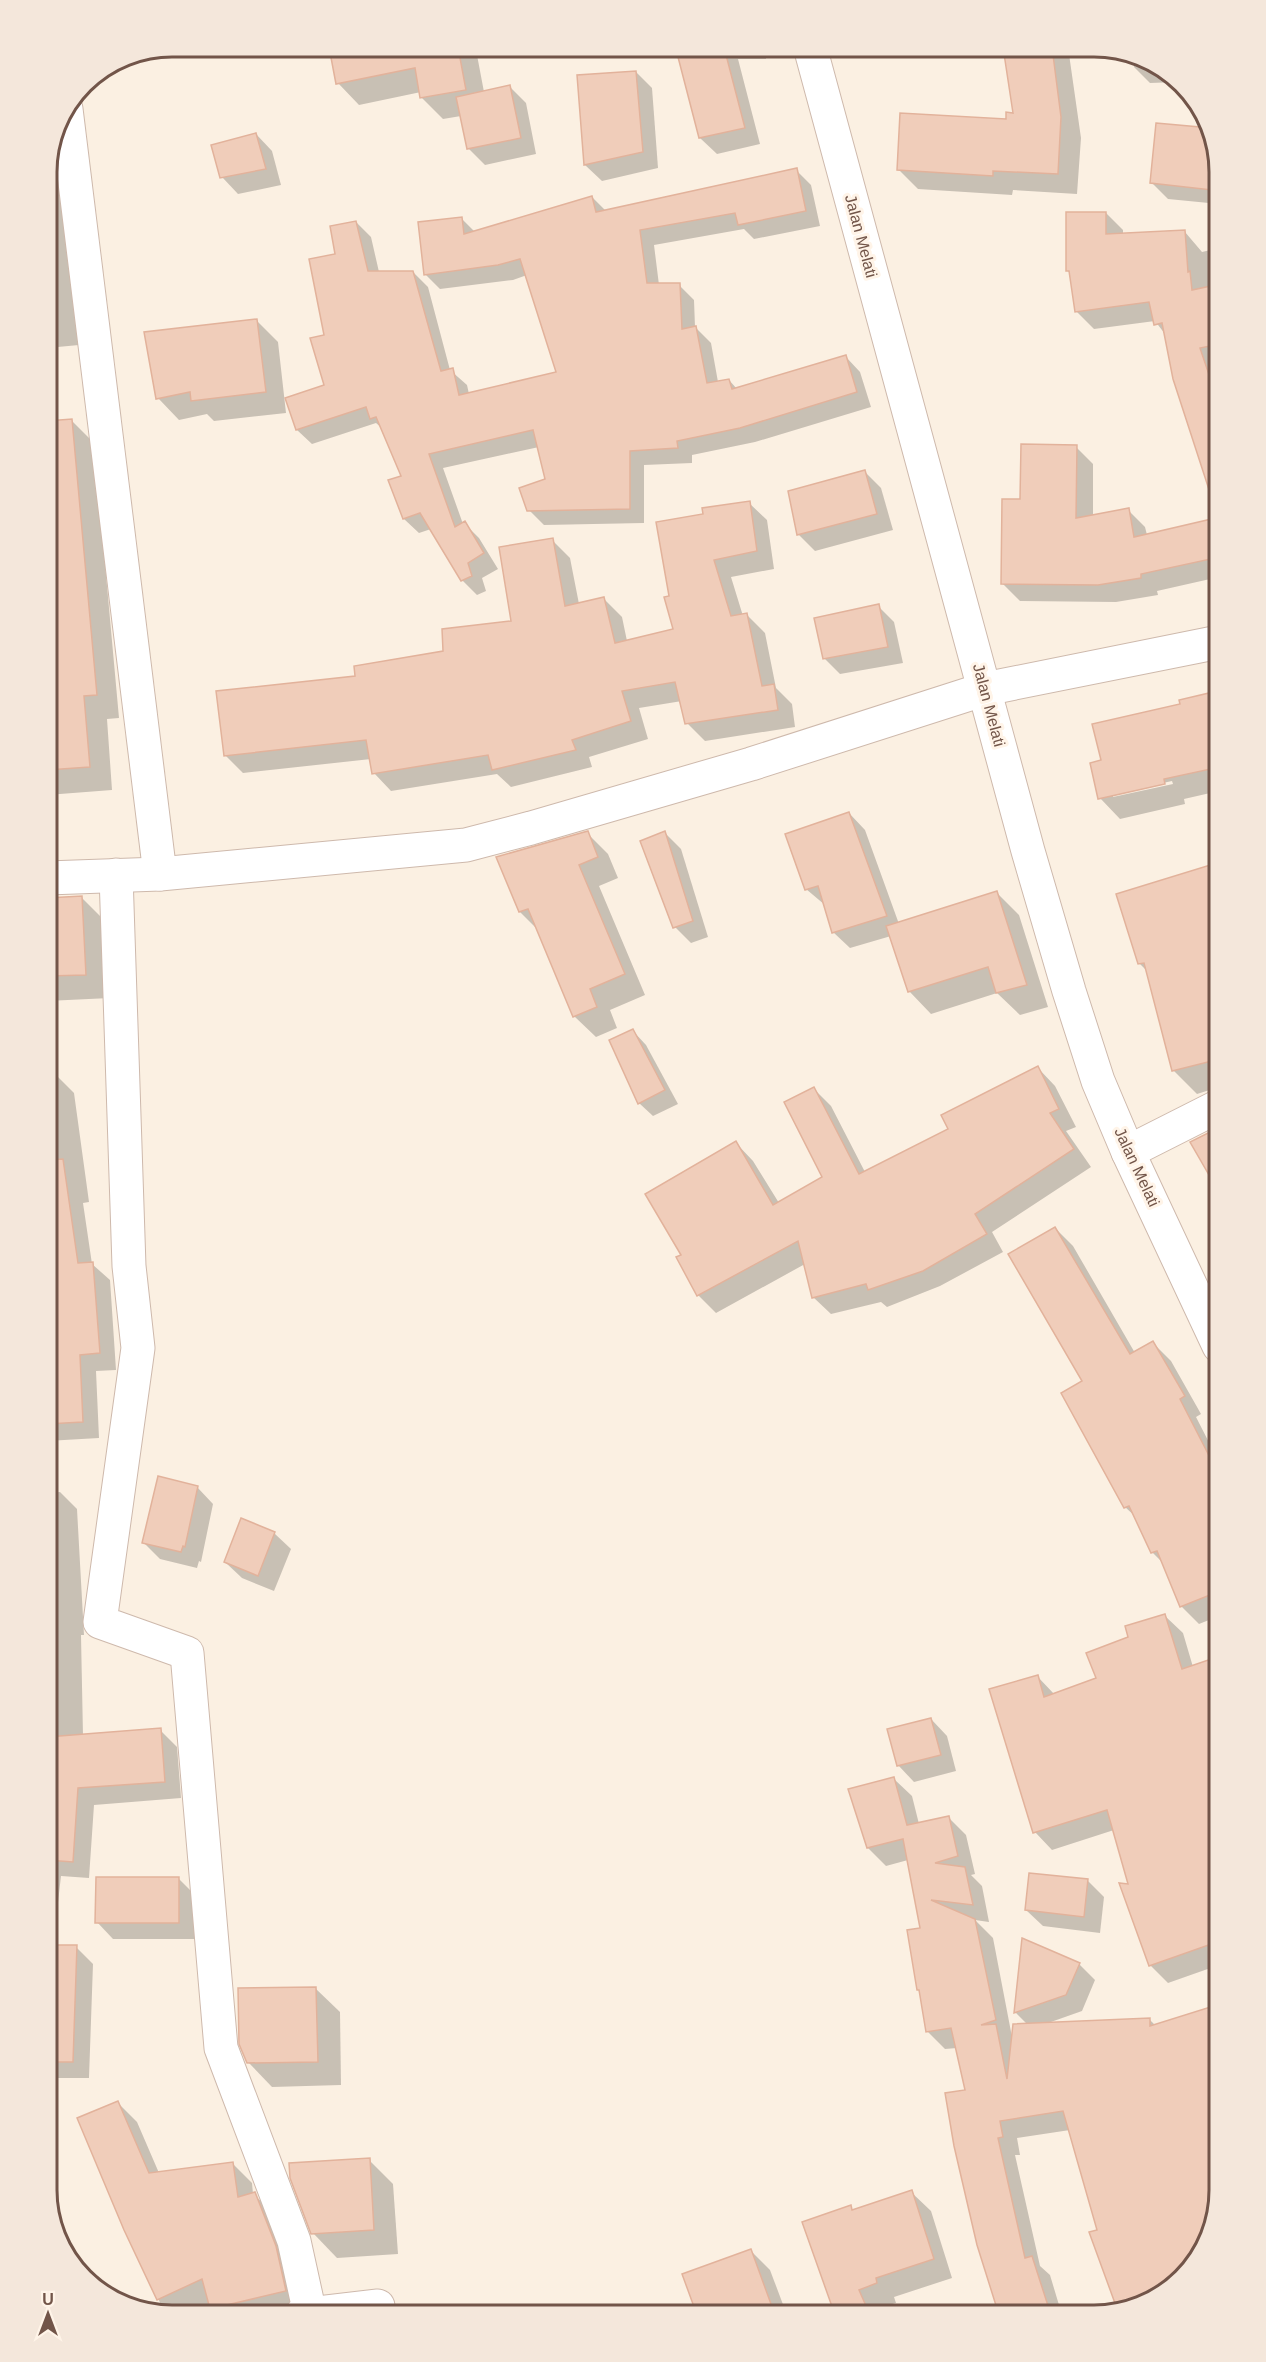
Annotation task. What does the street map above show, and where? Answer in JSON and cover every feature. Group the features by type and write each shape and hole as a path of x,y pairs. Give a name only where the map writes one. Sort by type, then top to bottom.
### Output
{"street":[{"name":"Jalan Melati","path":"813,57 1028,851 1069,991 1098,1080 1128,1152 1209,1323"},
{"path":"68,124 160,874"},
{"path":"57,878 160,874 466,845 751,764 985,689 1209,644"},
{"path":"116,875 129,1266 138,1348 100,1622 187,1653 221,2048 294,2241 304,2305"},
{"path":"1128,1152 1209,1112"}],"building":[{"path":"331,57 460,57 466,90 420,98 415,68 336,84"},
{"path":"678,57 727,57 745,128 699,138"},
{"path":"1005,57 1053,57 1061,117 1058,174 993,171 993,176 897,170 900,113 1006,119 1006,112 1013,113"},
{"path":"636,71 643,152 584,165 577,75"},
{"path":"510,85 521,138 467,149 456,97"},
{"path":"1156,123 1200,127 1207,150 1209,190 1150,183"},
{"path":"256,133 266,169 220,178 211,145"},
{"path":"797,168 806,211 738,225 735,213 640,230 647,283 680,283 682,329 696,326 707,383 729,379 732,389 846,355 857,392 740,428 677,441 678,448 630,451 630,509 527,511 519,488 545,479 533,430 429,454 455,527 465,521 484,553 468,563 472,576 461,581 420,513 403,519 388,480 401,476 376,417 370,419 366,407 296,430 285,398 324,385 310,338 324,335 309,259 335,254 330,226 356,221 368,271 413,271 441,371 453,368 459,395 556,372 520,259 498,265 424,275 418,222 462,217 464,234 592,196 596,212"},
{"path":"1066,212 1106,212 1106,234 1185,230 1188,272 1190,271 1192,290 1209,286 1209,346 1200,348 1209,375 1209,490 1173,379 1162,323 1154,325 1149,302 1075,312 1069,271 1066,271"},
{"path":"257,319 266,392 191,401 190,392 156,399 144,332"},
{"path":"72,419 97,695 84,696 90,767 57,769 57,420"},
{"path":"1021,444 1077,445 1076,518 1129,508 1134,537 1209,520 1209,559 1141,574 1141,578 1098,585 1001,584 1002,499 1020,499"},
{"path":"865,470 877,514 797,535 788,491"},
{"path":"750,501 757,551 714,560 731,616 747,613 762,686 774,684 778,710 685,724 675,682 622,691 631,721 572,740 576,750 492,770 488,755 372,774 366,740 224,756 216,691 355,676 354,666 443,651 442,629 511,621 499,547 553,538 565,606 604,597 615,643 673,629 664,597 669,596 656,522 703,514 702,508"},
{"path":"879,604 888,647 823,659 814,618"},
{"path":"1209,693 1209,769 1164,779 1165,784 1098,799 1090,763 1101,760 1092,724 1180,704 1179,700"},
{"path":"849,812 887,916 832,933 818,886 805,890 785,834"},
{"path":"588,831 598,857 579,865 625,974 590,989 597,1007 573,1017 528,909 519,912 496,857"},
{"path":"665,831 693,921 673,928 640,841"},
{"path":"1209,865 1209,1062 1172,1071 1144,963 1138,964 1116,894"},
{"path":"997,891 1027,985 996,993 988,967 908,992 886,926"},
{"path":"82,896 86,975 57,976 57,897"},
{"path":"633,1029 665,1090 638,1104 609,1040"},
{"path":"1038,1066 1059,1109 1050,1113 1074,1149 975,1214 987,1234 923,1271 868,1290 866,1284 812,1298 798,1241 697,1296 676,1257 681,1255 645,1194 736,1141 773,1205 822,1177 784,1102 814,1087 859,1174 948,1129 941,1115"},
{"path":"1209,1132 1209,1175 1190,1142"},
{"path":"57,1159 63,1159 78,1263 93,1262 100,1353 80,1355 83,1422 57,1423"},
{"path":"1055,1227 1130,1354 1153,1341 1185,1396 1180,1399 1209,1456 1209,1595 1180,1607 1157,1551 1151,1553 1129,1506 1124,1508 1061,1393 1082,1381 1008,1254"},
{"path":"158,1476 198,1486 185,1547 183,1546 181,1552 142,1543"},
{"path":"241,1518 275,1532 258,1576 224,1562"},
{"path":"1165,1614 1182,1669 1209,1660 1209,1945 1149,1966 1119,1883 1128,1884 1107,1810 1033,1833 989,1689 1038,1675 1044,1697 1096,1678 1086,1653 1128,1637 1125,1626"},
{"path":"931,1718 941,1755 897,1766 887,1729"},
{"path":"161,1728 165,1782 78,1788 73,1862 57,1861 57,1736"},
{"path":"894,1777 907,1825 949,1816 958,1856 935,1863 965,1867 973,1905 931,1900 975,1919 996,2020 981,2025 996,2024 1007,2079 1013,2024 1150,2018 1150,2026 1209,2007 1209,2190 1205,2220 1190,2254 1170,2276 1151,2290 1115,2303 1089,2232 1097,2230 1063,2111 1000,2121 1003,2137 998,2138 1025,2258 1032,2256 1048,2305 996,2305 977,2245 954,2146 945,2093 965,2090 951,2028 926,2032 919,1990 917,1990 907,1930 920,1928 903,1839 867,1848 848,1789"},
{"path":"1029,1873 1088,1879 1084,1917 1025,1910"},
{"path":"96,1877 179,1877 179,1923 95,1923"},
{"path":"1022,1938 1080,1963 1066,1995 1014,2013"},
{"path":"57,1945 77,1945 73,2062 57,2062"},
{"path":"316,1987 318,2062 247,2063 239,2044 238,1988"},
{"path":"118,2101 149,2173 233,2162 238,2197 255,2192 276,2246 286,2291 227,2305 209,2305 202,2279 157,2300 124,2230 77,2118"},
{"path":"370,2158 374,2230 311,2234 290,2178 289,2163"},
{"path":"912,2190 934,2259 876,2278 877,2283 859,2290 866,2305 831,2305 802,2222 851,2205 852,2210"},
{"path":"751,2249 771,2305 693,2305 682,2274"}]}
